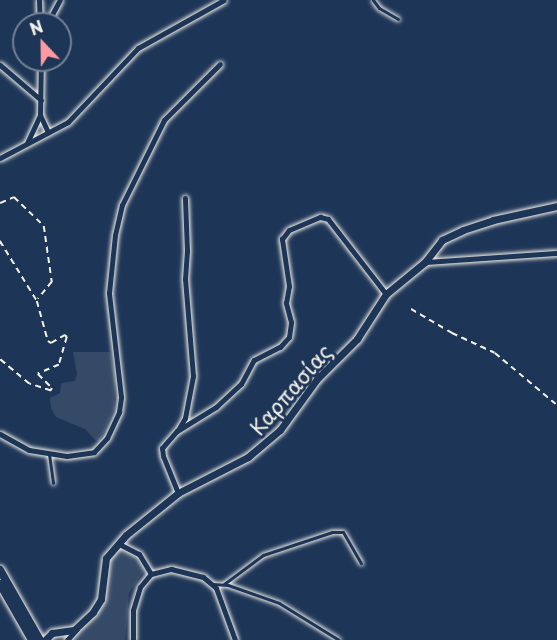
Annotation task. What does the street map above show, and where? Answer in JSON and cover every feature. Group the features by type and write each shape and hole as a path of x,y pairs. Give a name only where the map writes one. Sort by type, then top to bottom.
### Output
{"main road":[{"path":"0,570 42,640"},
{"path":"0,584 32,640"}],"street":[{"path":"0,158 68,122 138,48 224,0"},
{"path":"0,434 18,446 68,456 94,452 102,446 113,429 119,412 122,384 112,331 110,293 115,235 122,205 164,120 220,64"},
{"path":"0,65 40,100"},
{"path":"27,144 40,115 41,72"},
{"path":"40,115 48,132"},
{"path":"178,493 162,451 184,418 193,375 185,279 187,251 185,198"},
{"name":"Καρπασίας","path":"67,640 98,605 106,558 126,535 178,493 248,457 269,441 317,378 357,339 386,294 425,262 436,246 463,230 532,210 557,206"},
{"path":"177,431 216,406 241,384 254,360 280,347 289,337 291,322 286,303 289,286 282,240 289,230 320,217 328,219 386,294"},
{"path":"425,262 557,253"},
{"path":"119,544 139,554 151,574"},
{"path":"133,640 135,600 140,587 151,574 164,569 179,569 203,577 213,584 219,593 235,640"},
{"path":"42,640 50,634 78,627"}],"lane":[{"path":"373,0 379,8 398,19"},
{"path":"49,454 53,483"},
{"path":"224,584 263,555 332,532 344,532 361,563"},
{"path":"213,584 224,584 279,603 339,640"}],"path":[{"path":"0,202 14,196 44,226 52,282 47,292 37,301"},
{"path":"0,241 37,301 49,343 61,336 67,337 59,365 38,374 53,390 50,392 29,384 0,360"},
{"path":"411,309 452,333 495,353 557,405"}],"shaded area":[{"path":"73,352 110,352 115,377 114,409 100,441 96,441 85,429 56,417 51,408 50,398 60,393 61,383 75,381 77,374"},
{"path":"120,547 132,553 145,569 129,593 125,640 70,640 96,612 109,558"}]}
